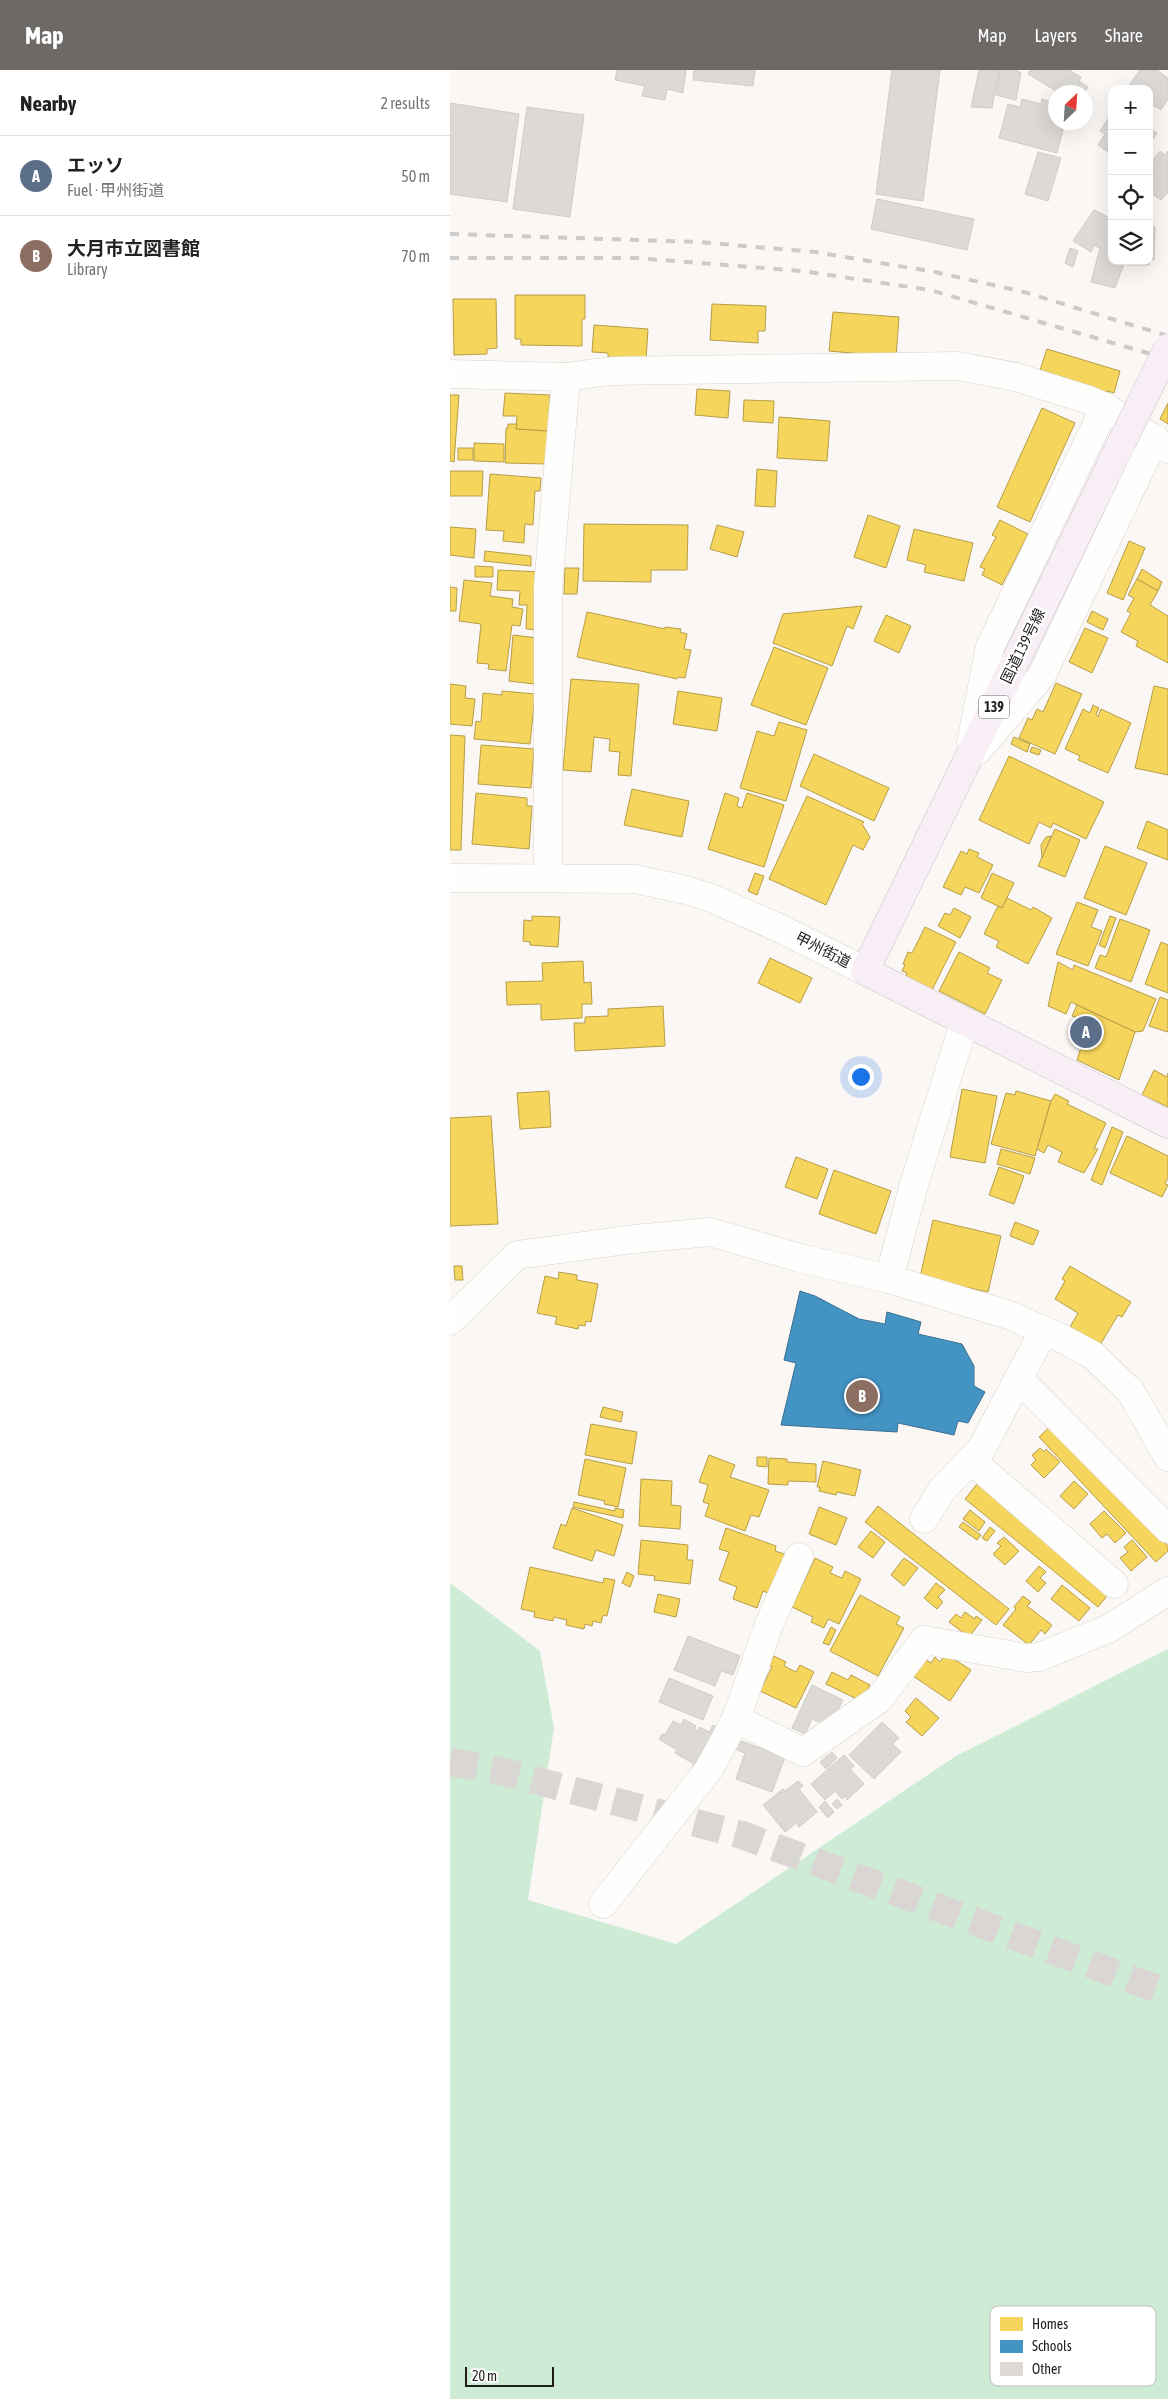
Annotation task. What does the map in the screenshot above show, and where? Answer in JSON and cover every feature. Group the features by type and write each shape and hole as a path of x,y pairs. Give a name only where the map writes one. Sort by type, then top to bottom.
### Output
{"highway":[{"name":"国道139号線","path":"865,971 1168,348"},
{"name":"甲州街道","path":"865,971 964,1023 1168,1124"}],"street":[{"path":"450,374 566,377 610,371 958,366 1016,376 1105,407 1161,444 1042,675 968,762"},
{"path":"548,877 548,587 566,377"},
{"path":"968,762 990,647 1105,407"},
{"name":"甲州街道","path":"450,878 548,877 636,879 686,890 711,898 778,927 865,971"},
{"path":"889,1279 913,1188 964,1023"},
{"path":"450,1321 517,1255 634,1238 710,1232 800,1258 889,1279 1009,1315 1044,1330 1094,1356 1131,1392 1168,1457"},
{"path":"924,1519 941,1491 982,1448 1044,1330"},
{"path":"1019,1379 1168,1529"},
{"path":"971,1460 1114,1584"},
{"path":"603,1904 709,1769 736,1719 770,1622 799,1557"},
{"path":"736,1719 803,1752 879,1698 924,1640 1026,1658 1039,1657 1110,1628 1168,1591"}],"green space":[{"path":"450,1583 540,1651 554,1728 528,1900 676,1944 956,1756 1168,1649 1168,2399 450,2399"}],"building: Homes":[{"path":"515,295 585,295 585,319 582,319 582,346 521,345 521,339 515,339"},
{"path":"453,299 496,299 497,348 487,349 487,354 454,355"},
{"path":"712,304 766,306 765,331 758,331 758,343 710,340"},
{"path":"833,312 899,317 896,357 829,351"},
{"path":"594,325 648,329 646,360 608,357 608,353 592,352"},
{"path":"1047,349 1120,371 1114,393 1107,391 1107,394 1076,385 1077,382 1040,370"},
{"path":"697,389 730,391 728,418 695,415"},
{"path":"505,393 550,395 548,431 516,429 517,416 503,416"},
{"path":"450,395 459,395 454,462 450,461"},
{"path":"744,400 774,401 773,423 743,421"},
{"path":"1168,403 1168,424 1160,419"},
{"path":"1042,408 1075,423 1030,522 997,507"},
{"path":"779,417 830,421 827,461 777,458"},
{"path":"508,424 517,424 516,429 548,431 547,464 505,463 506,428 508,428"},
{"path":"474,443 504,444 504,462 474,461"},
{"path":"458,448 473,448 473,460 458,460"},
{"path":"757,469 777,471 775,507 755,506"},
{"path":"450,471 483,471 482,496 450,496"},
{"path":"490,474 541,478 540,491 535,491 533,525 525,524 524,543 503,541 504,531 486,530"},
{"path":"868,515 900,526 886,568 854,557"},
{"path":"1000,520 1028,534 1002,585 982,575 985,569 980,567 996,537 992,535"},
{"path":"584,524 688,525 687,570 651,570 651,582 583,581"},
{"path":"717,525 744,532 737,557 710,549"},
{"path":"450,527 476,529 474,558 450,555"},
{"path":"914,529 973,543 964,581 924,572 926,565 907,560"},
{"path":"1129,541 1145,548 1123,600 1107,593"},
{"path":"485,551 531,556 531,566 484,561"},
{"path":"475,566 493,567 493,577 475,577"},
{"path":"565,568 579,568 577,594 564,594"},
{"path":"1142,569 1162,582 1158,591 1137,579"},
{"path":"498,570 541,572 539,630 526,629 527,605 519,605 520,591 497,590"},
{"path":"1137,579 1158,591 1150,605 1168,616 1168,663 1136,646 1138,641 1121,632 1131,613 1127,611 1134,598 1128,595"},
{"path":"464,580 492,583 490,596 513,599 512,607 523,609 520,626 512,625 506,671 488,669 489,664 477,663 481,624 459,621"},
{"path":"450,587 457,588 456,611 450,611"},
{"path":"862,606 853,629 847,626 832,666 773,643 783,614"},
{"path":"1092,611 1108,619 1103,630 1087,622"},
{"path":"587,612 665,629 665,627 681,629 680,632 687,634 684,649 691,650 685,678 678,677 677,679 577,657"},
{"path":"886,615 911,626 899,653 874,641"},
{"path":"1085,628 1108,638 1092,673 1069,662"},
{"path":"513,635 538,638 534,684 509,681"},
{"path":"774,647 828,668 806,725 751,705"},
{"path":"571,679 639,684 631,776 618,775 620,752 609,751 610,739 594,737 591,772 563,770"},
{"path":"1056,683 1082,694 1055,754 1019,738 1028,718 1032,720 1037,709 1043,712"},
{"path":"450,684 466,686 465,698 475,699 472,726 450,724"},
{"path":"1154,686 1168,689 1168,775 1135,768"},
{"path":"502,691 535,694 530,744 474,739 476,721 481,722 483,693 502,695"},
{"path":"678,691 722,698 717,731 673,724"},
{"path":"1093,705 1099,708 1096,715 1098,717 1101,709 1131,723 1108,773 1078,760 1080,756 1065,749 1083,709 1090,713"},
{"path":"779,722 807,730 786,801 740,788 757,731 774,736"},
{"path":"450,735 465,736 461,850 450,850"},
{"path":"1014,737 1030,744 1027,752 1011,744"},
{"path":"481,745 534,749 531,788 478,784"},
{"path":"1032,747 1041,750 1039,755 1030,752"},
{"path":"814,754 889,788 874,821 800,786"},
{"path":"1009,756 1104,802 1086,839 1053,823 1051,828 1039,822 1029,844 979,820"},
{"path":"632,789 689,801 682,837 624,825"},
{"path":"476,793 527,798 527,806 532,806 529,849 472,844"},
{"path":"725,793 739,798 737,806 742,808 747,793 784,805 764,867 708,849"},
{"path":"807,796 864,822 862,824 870,837 863,850 853,845 826,905 769,879"},
{"path":"1147,821 1168,830 1168,860 1137,848"},
{"path":"1055,829 1080,840 1065,877 1038,866"},
{"path":"1051,836 1042,858 1041,845 1046,837"},
{"path":"1105,846 1147,863 1126,915 1084,898"},
{"path":"969,849 979,853 977,857 993,865 979,893 965,887 961,895 943,887 961,851 967,854"},
{"path":"755,873 764,876 757,895 748,891"},
{"path":"992,873 1014,883 1002,908 981,898"},
{"path":"1007,898 1031,910 1033,907 1052,918 1028,964 996,947 999,941 984,934 998,906 1002,908"},
{"path":"1077,902 1098,910 1091,927 1102,931 1088,966 1056,954"},
{"path":"954,908 971,917 960,938 938,926 945,913 950,915"},
{"path":"532,916 560,917 558,947 530,945 530,942 523,941 524,920 532,921"},
{"path":"1110,916 1116,918 1105,948 1099,945"},
{"path":"1120,919 1150,930 1131,982 1095,968 1100,955 1106,957"},
{"path":"925,927 956,942 932,990 906,977 907,973 902,971 908,952 912,953"},
{"path":"1161,942 1168,945 1168,993 1145,984"},
{"path":"959,952 990,968 987,973 1002,980 985,1014 939,991"},
{"path":"770,958 812,978 800,1003 758,983"},
{"path":"583,961 584,983 591,982 592,1004 582,1004 582,1018 541,1020 541,1004 507,1005 506,982 543,981 542,963"},
{"path":"1058,962 1073,970 1074,965 1156,999 1143,1031 1135,1032 1071,1002 1066,1014 1048,1006"},
{"path":"1160,997 1168,1000 1168,1032 1149,1026"},
{"path":"1077,1005 1135,1032 1119,1080 1077,1060 1089,1022 1072,1016"},
{"path":"663,1006 665,1046 575,1051 574,1023 585,1023 585,1017 608,1016 608,1009"},
{"path":"1154,1070 1167,1077 1168,1073 1168,1107 1142,1095"},
{"path":"962,1089 997,1096 985,1163 950,1157"},
{"path":"549,1091 551,1127 520,1129 517,1093"},
{"path":"1016,1091 1051,1101 1035,1156 991,1144 1006,1093 1015,1095"},
{"path":"1055,1094 1069,1101 1067,1104 1106,1123 1094,1149 1098,1149 1084,1173 1058,1162 1062,1152 1048,1145 1044,1153 1037,1149 1051,1101"},
{"path":"491,1116 498,1224 450,1226 450,1118"},
{"path":"1112,1127 1123,1132 1102,1185 1091,1180"},
{"path":"1127,1136 1168,1156 1168,1178 1165,1184 1168,1185 1162,1197 1110,1173"},
{"path":"1001,1149 1035,1158 1030,1174 997,1164"},
{"path":"796,1157 828,1169 817,1199 785,1187"},
{"path":"999,1167 1024,1176 1014,1204 989,1195"},
{"path":"834,1170 891,1191 876,1234 819,1214"},
{"path":"933,1220 1001,1236 988,1292 920,1277"},
{"path":"1015,1222 1039,1231 1033,1245 1010,1236"},
{"path":"454,1266 462,1266 463,1280 455,1280"},
{"path":"1070,1266 1131,1302 1122,1317 1118,1315 1100,1345 1070,1327 1078,1313 1055,1299 1065,1281 1062,1279"},
{"path":"559,1272 577,1275 577,1280 598,1284 591,1322 586,1321 585,1326 579,1325 578,1329 555,1324 557,1317 537,1313 545,1276 558,1279"},
{"path":"603,1407 623,1412 621,1422 600,1417"},
{"path":"1054,1423 1168,1546 1168,1551 1156,1562 1039,1437"},
{"path":"591,1424 637,1432 632,1464 585,1455"},
{"path":"1040,1448 1044,1452 1046,1449 1060,1462 1044,1478 1031,1465 1036,1460 1032,1455"},
{"path":"709,1455 735,1465 730,1477 769,1490 759,1517 751,1515 745,1531 705,1516 709,1504 703,1502 708,1485 699,1482"},
{"path":"757,1457 767,1457 767,1467 757,1466"},
{"path":"769,1458 787,1459 787,1462 816,1464 816,1482 788,1481 788,1485 768,1484"},
{"path":"585,1459 626,1468 618,1507 604,1504 605,1501 578,1495"},
{"path":"823,1461 861,1470 855,1496 837,1492 836,1495 819,1491 820,1487 817,1487"},
{"path":"641,1479 672,1481 671,1505 681,1506 680,1529 639,1526"},
{"path":"1074,1481 1088,1494 1074,1509 1060,1496"},
{"path":"977,1484 1111,1591 1098,1607 965,1499"},
{"path":"574,1502 615,1511 615,1508 624,1510 623,1518 573,1507"},
{"path":"878,1506 1009,1609 996,1625 865,1522"},
{"path":"819,1507 847,1518 836,1545 809,1534"},
{"path":"572,1508 623,1525 614,1556 596,1550 592,1561 553,1548 561,1524 566,1526"},
{"path":"970,1510 985,1522 979,1531 963,1519"},
{"path":"1104,1511 1126,1533 1115,1543 1107,1534 1102,1538 1090,1524"},
{"path":"963,1522 981,1535 977,1540 959,1527"},
{"path":"990,1527 995,1531 987,1541 982,1538"},
{"path":"726,1528 776,1546 775,1551 791,1556 776,1596 763,1591 757,1608 733,1599 737,1587 719,1580 729,1552 719,1549"},
{"path":"871,1531 885,1542 873,1558 858,1547"},
{"path":"1004,1537 1019,1551 1005,1565 993,1554 1001,1546 997,1543"},
{"path":"641,1540 688,1545 687,1560 693,1560 690,1584 654,1580 655,1576 638,1574"},
{"path":"1132,1540 1147,1557 1131,1571 1120,1558 1128,1552 1124,1547"},
{"path":"815,1558 833,1567 830,1573 842,1578 845,1571 861,1579 839,1624 828,1619 824,1628 811,1622 813,1617 792,1607"},
{"path":"904,1558 918,1568 904,1586 891,1575"},
{"path":"1039,1566 1046,1572 1040,1578 1046,1583 1038,1592 1026,1581"},
{"path":"530,1567 603,1583 604,1578 615,1580 607,1616 603,1615 601,1623 593,1621 592,1626 585,1624 584,1629 566,1625 567,1620 554,1617 553,1621 534,1617 535,1612 521,1609"},
{"path":"627,1572 634,1576 630,1587 622,1583"},
{"path":"936,1583 945,1590 938,1597 943,1602 937,1609 924,1598"},
{"path":"1062,1585 1090,1608 1079,1621 1051,1599"},
{"path":"658,1594 680,1599 676,1617 654,1612"},
{"path":"860,1595 900,1617 896,1624 904,1628 878,1676 830,1651"},
{"path":"1023,1596 1031,1602 1027,1606 1052,1625 1045,1634 1041,1630 1029,1645 1003,1625 1016,1609 1014,1607"},
{"path":"965,1612 975,1619 976,1616 982,1620 969,1637 949,1622 956,1614 961,1618"},
{"path":"831,1627 836,1630 829,1645 823,1643"},
{"path":"946,1654 971,1670 950,1701 913,1676 925,1659 931,1663 935,1657 940,1662"},
{"path":"774,1656 786,1662 784,1666 796,1672 800,1665 814,1672 796,1708 760,1691 772,1667 769,1665"},
{"path":"832,1672 848,1680 851,1675 870,1685 861,1701 826,1684"},
{"path":"916,1698 939,1718 922,1736 906,1722 911,1717 905,1711"}],"building: Schools":[{"path":"800,1291 815,1296 859,1319 885,1324 887,1312 921,1322 918,1334 962,1344 974,1366 974,1386 985,1392 968,1423 958,1421 954,1435 898,1423 897,1432 781,1425 796,1363 784,1360"}],"building: Other":[{"path":"617,70 686,70 683,93 667,89 665,100 642,96 645,86 615,80"},
{"path":"694,70 755,70 753,86 693,80"},
{"path":"892,70 940,70 923,201 876,194"},
{"path":"979,70 999,70 992,108 971,107"},
{"path":"1000,70 1015,70 1021,73 1016,100 996,95"},
{"path":"1030,70 1069,70 1081,77 1079,81 1085,85 1048,86 1028,74"},
{"path":"1140,70 1157,70 1168,78 1168,99 1161,110 1153,105 1153,85 1129,85"},
{"path":"1022,99 1041,104 1042,99 1048,101 1048,130 1063,130 1057,153 999,138 1008,104 1020,107"},
{"path":"450,103 519,114 507,202 450,194"},
{"path":"527,107 584,115 570,217 513,209"},
{"path":"1108,119 1108,152 1098,145 1105,134 1100,131"},
{"path":"1153,130 1157,133 1153,139"},
{"path":"1160,151 1165,155 1168,151 1168,192 1161,200 1153,195 1153,160"},
{"path":"1038,152 1061,158 1048,201 1025,194"},
{"path":"877,199 974,219 967,250 871,229"},
{"path":"1094,210 1108,217 1108,265 1124,265 1115,288 1091,282 1100,248 1094,245 1091,252 1073,241"},
{"path":"1153,227 1155,227 1153,260"},
{"path":"1070,248 1078,251 1073,267 1065,263"},
{"path":"688,1636 740,1656 733,1675 721,1671 715,1686 674,1670"},
{"path":"669,1678 713,1696 703,1720 659,1702"},
{"path":"812,1685 843,1700 834,1718 830,1716 826,1725 812,1719 805,1734 792,1728"},
{"path":"684,1719 696,1726 694,1730 697,1731 700,1727 709,1732 713,1725 720,1730 697,1770 692,1767 694,1764 675,1753 677,1750 659,1739 662,1734 665,1735 673,1721 681,1725"},
{"path":"882,1722 899,1738 893,1744 901,1752 874,1779 849,1755"},
{"path":"741,1741 785,1757 772,1792 736,1779 745,1753 737,1750"},
{"path":"832,1752 837,1758 826,1769 820,1762"},
{"path":"844,1755 854,1766 850,1769 864,1784 847,1800 845,1796 842,1799 835,1791 825,1800 811,1784"},
{"path":"798,1781 803,1786 799,1789 817,1812 799,1827 796,1823 785,1832 763,1805 783,1789 785,1791"},
{"path":"837,1799 842,1805 837,1809 832,1804"},
{"path":"825,1801 834,1812 828,1818 819,1807"}],"tunnel":[{"path":"450,1762 496,1770 742,1835 1168,1993"}],"railway":[{"path":"450,234 698,242 815,252 935,272 1024,292 1168,336"},
{"path":"450,258 636,258 802,271 930,290 1168,359"}],"place":[{"name":"エッソ","path":"1086,1032"},
{"name":"大月市立図書館","path":"862,1396"}]}
